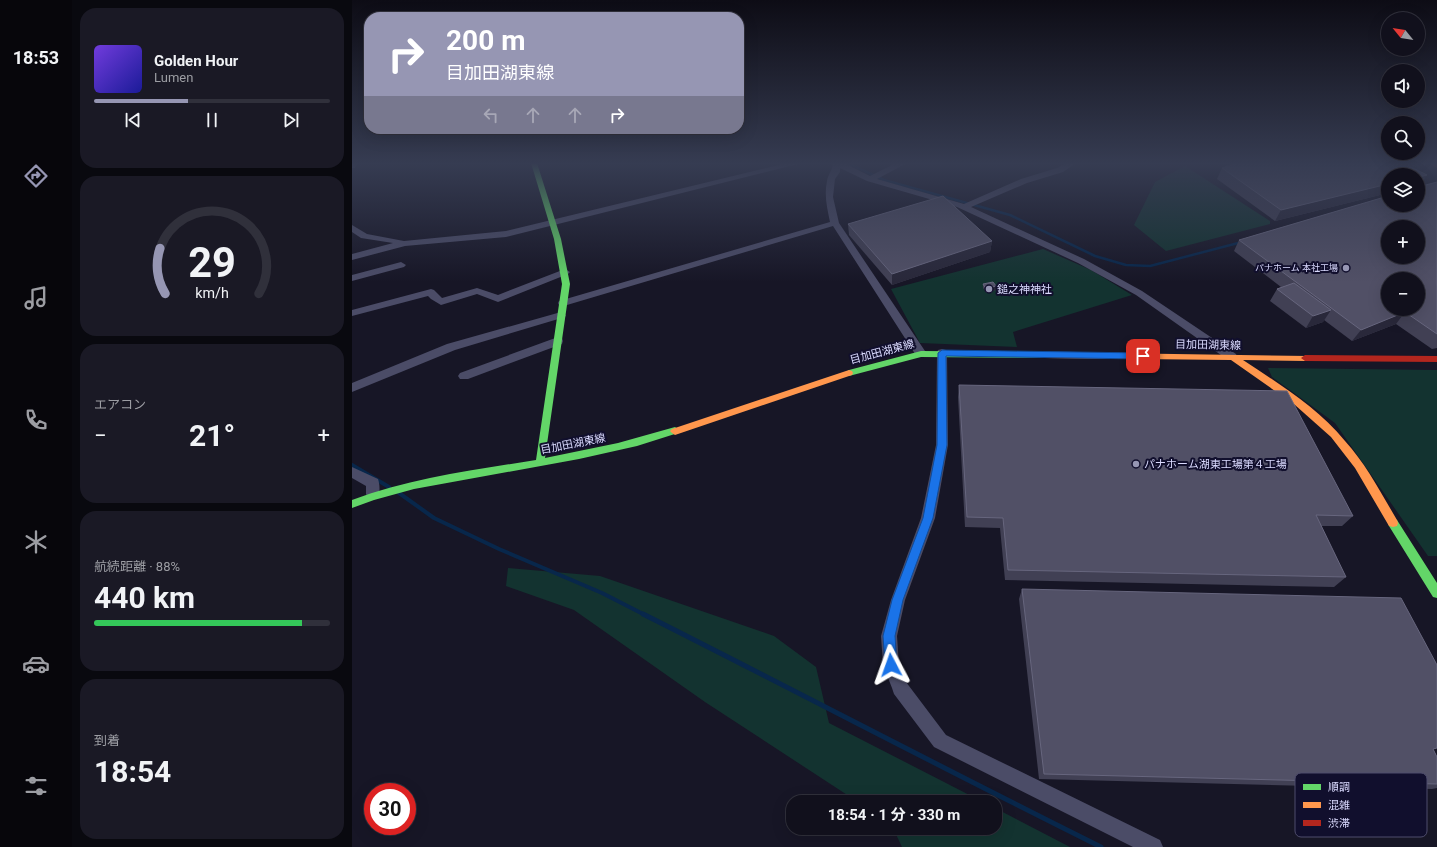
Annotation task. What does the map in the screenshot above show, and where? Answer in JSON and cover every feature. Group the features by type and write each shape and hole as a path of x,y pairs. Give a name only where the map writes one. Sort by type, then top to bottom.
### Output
{"main road":[{"path":"540,462 566,284 565,272 546,203"},
{"name":"目加田湖東線","path":"352,504 373,494 420,482 613,448 669,434 882,362 921,354 942,353 1437,359"},
{"path":"1232,357 1307,408 1335,435 1358,466 1437,593"}],"street":[{"path":"352,228 364,236 405,243 416,243 506,234 635,203"},
{"path":"830,203 835,223 921,354"},
{"path":"950,203 963,207 1102,272 1139,293 1232,357"},
{"path":"963,207 973,203"},
{"path":"563,303 835,223"},
{"path":"352,257 405,243"},
{"path":"352,278 401,264"},
{"path":"352,313 432,292 434,297 441,302 476,291 498,299 565,272"},
{"path":"352,388 451,347 561,315"},
{"path":"464,376 558,341"},
{"path":"942,353 942,445 928,518 898,600 889,636 891,665 900,688 940,741 1153,847"},
{"path":"352,472 373,483 373,494"}],"green space":[{"path":"1145,203 1241,203 1270,221 1270,224 1166,251 1134,225"},
{"path":"1043,249 1091,270 1132,295 1013,332 1017,347 920,343 891,289"},
{"path":"1268,368 1437,370 1437,556 1428,556 1335,423 1272,377"},
{"path":"508,568 600,576 774,636 816,667 829,723 969,795 847,795 705,702 574,610 506,586"},
{"path":"1002,812 1070,847 902,847 896,835 1002,835"}],"building":[{"path":"921,203 950,203 992,241 892,274 848,224"},
{"path":"1271,203 1312,203 1281,210"},
{"name":"パナホーム 本社工場","path":"1366,203 1381,203 1381,212 1425,212 1425,203 1437,203 1437,334 1411,316 1425,316 1425,272 1381,272 1381,316 1395,316 1361,330 1239,240"},
{"path":"993,282 996,286 986,289 983,284"},
{"path":"1294,283 1331,310 1313,316 1277,289"},
{"name":"パナホーム湖東工場第４工場","path":"959,385 1287,391 1353,516 1316,515 1346,577 1008,570 1003,518 967,517"},
{"path":"1022,589 1401,598 1437,665 1437,748 1433,749 1437,757 1437,784 1427,784 1427,773 1295,773 1295,780 1044,774"}],"waterway":[{"path":"965,203 1010,215 1095,256 1126,265 1150,266 1242,242"},
{"path":"352,465 389,487"},
{"path":"399,493 434,518 499,549 602,593 645,615"},
{"path":"643,614 1101,847"}],"traffic: fast":[{"path":"540,462 566,284 561,254 547,203"},
{"path":"849,373 921,354 1044,355"},
{"path":"352,504 372,496 414,485 579,456 675,431"},
{"path":"1393,523 1437,593"}],"traffic: slow":[{"path":"1044,355 1305,358"},
{"path":"1232,357 1298,402 1334,434 1351,454 1393,523"},
{"path":"675,431 849,373"}],"traffic: jam":[{"path":"1305,358 1437,359"}],"place":[{"name":"パナホーム 本社工場","path":"1346,268"},
{"name":"鎚之神神社","path":"989,289"},
{"name":"パナホーム湖東工場第４工場","path":"1136,464"}],"route":[{"path":"891,665 889,636 898,600 928,518 942,445 942,353 1143,356"}]}
